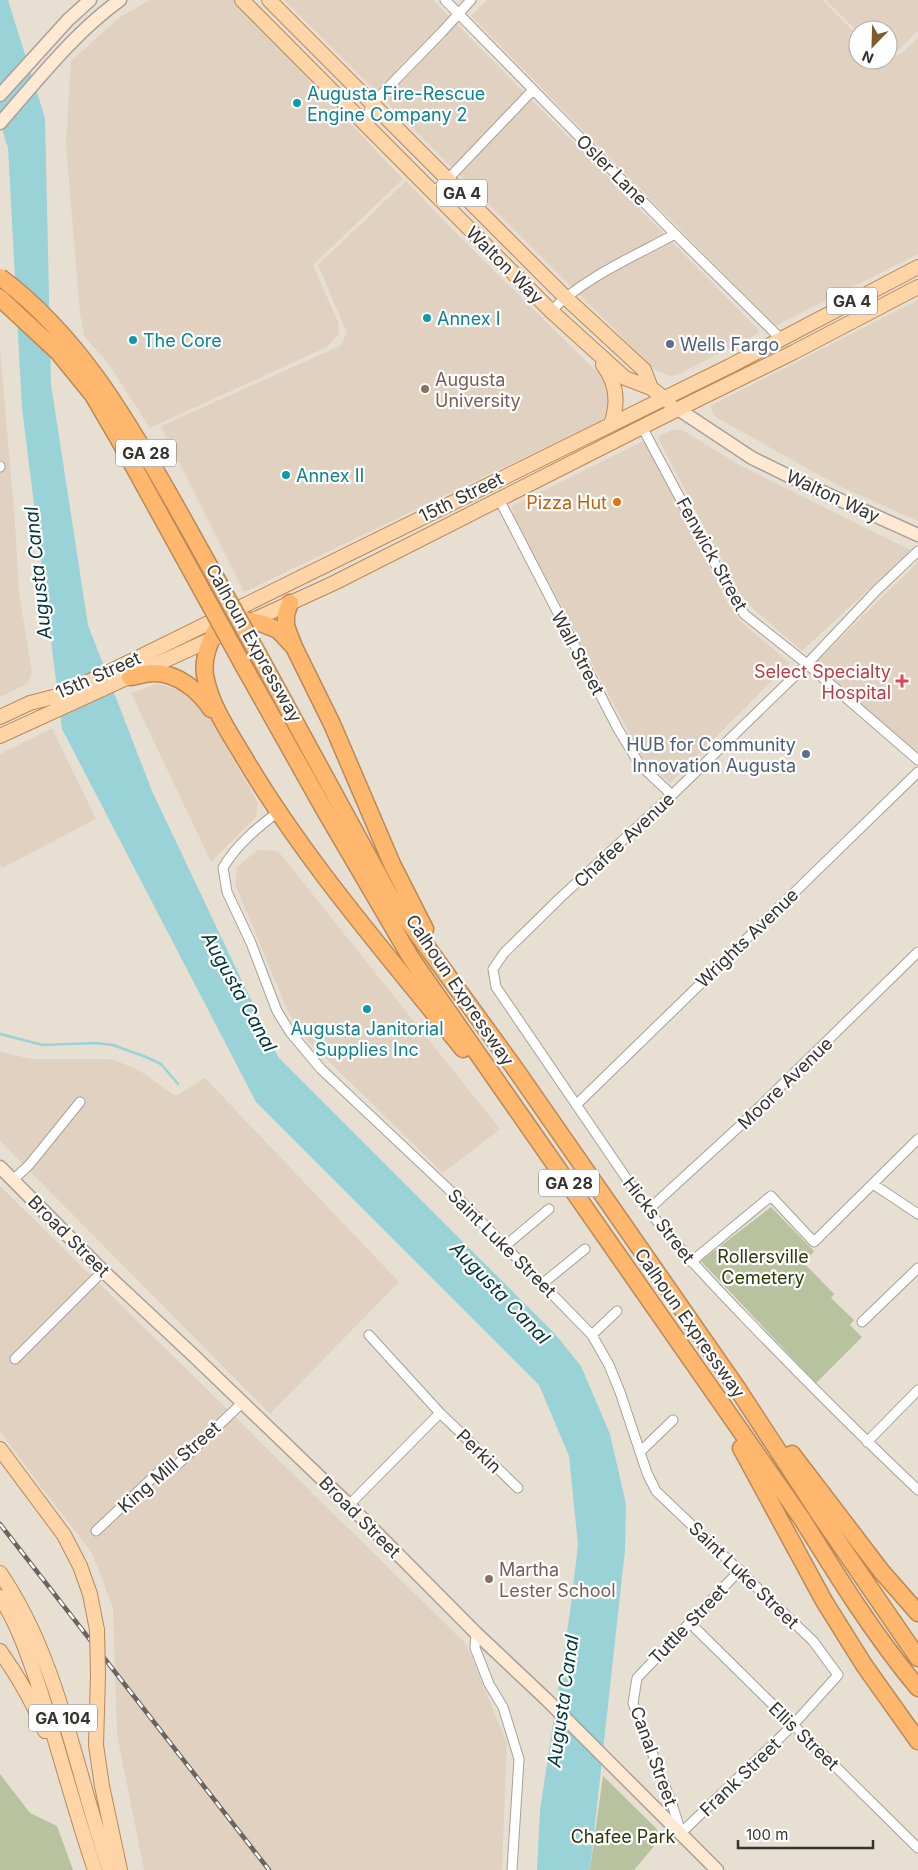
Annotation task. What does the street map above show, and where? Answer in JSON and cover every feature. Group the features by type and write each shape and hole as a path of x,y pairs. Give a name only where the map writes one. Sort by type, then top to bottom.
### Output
{"highway":[{"name":"Calhoun Expressway","path":"0,277 34,305 67,338 103,385 137,436 390,896 456,986 672,1294 918,1658"},
{"name":"Calhoun Expressway","path":"0,298 58,352 93,395 324,809 411,958 802,1519 869,1623 918,1688"},
{"path":"290,603 286,614 286,626 294,647 332,724 392,864 456,986"},
{"path":"294,647 278,630 224,615 212,639 204,666 210,697 223,722 278,812 314,863 563,1174"},
{"path":"130,677 154,673 179,680 202,695 213,712 223,722"},
{"path":"672,1294 882,1572 918,1613"},
{"path":"700,1371 824,1602 864,1665 918,1741"}],"main road":[{"path":"0,95 68,20 90,0"},
{"path":"0,123 79,33 101,13 120,0"},
{"name":"Walton Way","path":"242,0 317,78 551,311 625,378 651,388 678,409 752,458 918,535"},
{"name":"Walton Way","path":"269,0 565,297 644,370 651,388"},
{"path":"317,78 332,64"},
{"name":"15th Street","path":"0,736 59,710 109,679 224,615 664,398 918,267"},
{"name":"15th Street","path":"0,717 30,703 109,679 130,677 334,583 698,398 794,352 918,287"},
{"path":"582,339 610,374 617,397 616,410 611,424"},
{"name":"Broad Street","path":"0,1167 103,1271 349,1505 717,1870"},
{"path":"0,1449 64,1535 80,1566 90,1594 97,1630 96,1745 102,1786 120,1870"},
{"name":"GA 104","path":"0,1573 24,1612 54,1687 110,1870"},
{"name":"GA 104","path":"0,1597 18,1632 31,1665 54,1733 95,1870"},
{"path":"0,1651 15,1671 35,1707 74,1803"}],"street":[{"name":"Osler Lane","path":"445,0 781,339"},
{"path":"364,125 372,104 471,0"},
{"path":"433,192 448,179 533,90"},
{"path":"551,311 565,297 584,284 675,234"},
{"name":"Fenwick Street","path":"642,427 744,614 807,664 918,760"},
{"name":"Wall Street","path":"499,499 621,733 640,765 672,795"},
{"name":"Chafee Avenue","path":"496,987 493,969 504,953 561,897 672,795 807,664 876,591 918,551"},
{"name":"Wrights Avenue","path":"576,1104 918,772"},
{"name":"Saint Luke Street","path":"278,812 258,827 235,850 223,868 227,892 251,943 277,1011 290,1032 321,1069 453,1193 592,1335 612,1374 647,1473 656,1491 813,1641 838,1675"},
{"name":"Moore Avenue","path":"648,1210 743,1123 918,952"},
{"name":"Hicks Street","path":"496,987 648,1210 691,1262 810,1386 918,1490"},
{"path":"13,1180 29,1165 80,1102"},
{"path":"691,1262 771,1196 814,1242 918,1140"},
{"path":"873,1184 918,1214"},
{"path":"505,1246 549,1209"},
{"path":"542,1284 585,1249"},
{"path":"862,1322 918,1268"},
{"path":"15,1358 103,1271"},
{"path":"592,1335 617,1311"},
{"name":"Perkin","path":"369,1335 440,1413 518,1488"},
{"path":"867,1442 917,1394"},
{"name":"King Mill Street","path":"96,1531 164,1467 176,1466 242,1403"},
{"path":"349,1505 440,1413"},
{"path":"640,1452 673,1420"},
{"name":"Tuttle Street","path":"637,1678 740,1570"},
{"name":"Ellis Street","path":"690,1623 918,1848"},
{"path":"476,1633 475,1648 489,1684 501,1703 513,1735 519,1759 512,1870"},
{"name":"Frank Street","path":"681,1834 793,1726 838,1675"},
{"name":"Canal Street","path":"637,1678 633,1703 673,1807 681,1834"}],"shaded area":[{"path":"150,0 234,0 403,179 313,265 338,322 339,334 327,347 150,428 108,363 84,336 80,313 66,144 71,61 120,17"},
{"path":"284,0 433,0 759,330 757,334 679,374 671,376 655,370"},
{"path":"487,0 823,0 848,26 848,70 898,70 898,55 918,37 918,254 775,326 471,16"},
{"path":"826,0 918,0 918,31 898,50 898,20 848,20 848,22"},
{"name":"Augusta University","path":"406,181 596,371 606,383 610,407 602,420 244,592 161,426 340,346 347,333 318,265"},
{"path":"918,300 918,521 837,485 714,416 710,406"},
{"path":"0,347 19,593 32,672 27,684 0,697"},
{"path":"674,430 682,430 741,466 910,550 802,651 750,606 735,586 659,440 660,435"},
{"path":"645,440 726,600 740,621 790,663 670,783 642,757 513,515 512,506"},
{"path":"918,562 918,753 814,664"},
{"path":"156,684 189,694 204,708 258,803 256,817 211,862 131,693"},
{"path":"52,728 96,819 2,868 0,864 0,754"},
{"path":"258,850 278,851 500,1129 443,1173 308,1041 289,1014 235,884 237,867"},
{"path":"0,1052 32,1059 111,1059 137,1069 176,1096 205,1078 399,1282 270,1414 0,1141"},
{"path":"0,1186 466,1644 507,1743 502,1870 144,1870 117,1734 113,1608 92,1553 0,1431"}],"green space":[{"name":"Rollersville Cemetery","path":"771,1207 814,1251 804,1263 834,1294 831,1298 854,1320 850,1325 862,1337 816,1383 701,1261"},
{"path":"0,1774 30,1813 57,1826 73,1870 0,1870"},
{"name":"Chafee Park","path":"603,1776 656,1828 660,1836 634,1870 590,1870"}],"water":[{"name":"Augusta Canal","path":"0,0 8,0 45,118 51,384 88,625 152,791 278,1057 555,1334 581,1366 610,1434 626,1504 625,1550 590,1870 537,1870 540,1810 570,1612 578,1545 569,1456 539,1385 256,1102 62,729 22,408 8,148 0,123"}],"waterway":[{"path":"0,1034 43,1045 96,1043 113,1045 161,1064 178,1084"}],"railway":[{"path":"0,1524 269,1870"}],"place":[{"name":"Augusta Fire-Rescue Engine Company 2","path":"297,103"},
{"name":"Annex I","path":"427,318"},
{"name":"The Core","path":"133,340"},
{"name":"Wells Fargo","path":"670,344"},
{"name":"Augusta University","path":"425,389"},
{"name":"Annex II","path":"286,475"},
{"name":"Pizza Hut","path":"617,502"},
{"name":"Select Specialty Hospital","path":"902,681"},
{"name":"HUB for Community Innovation Augusta","path":"806,754"},
{"name":"Augusta Janitorial Supplies Inc","path":"367,1009"},
{"name":"Martha Lester School","path":"489,1579"}]}
